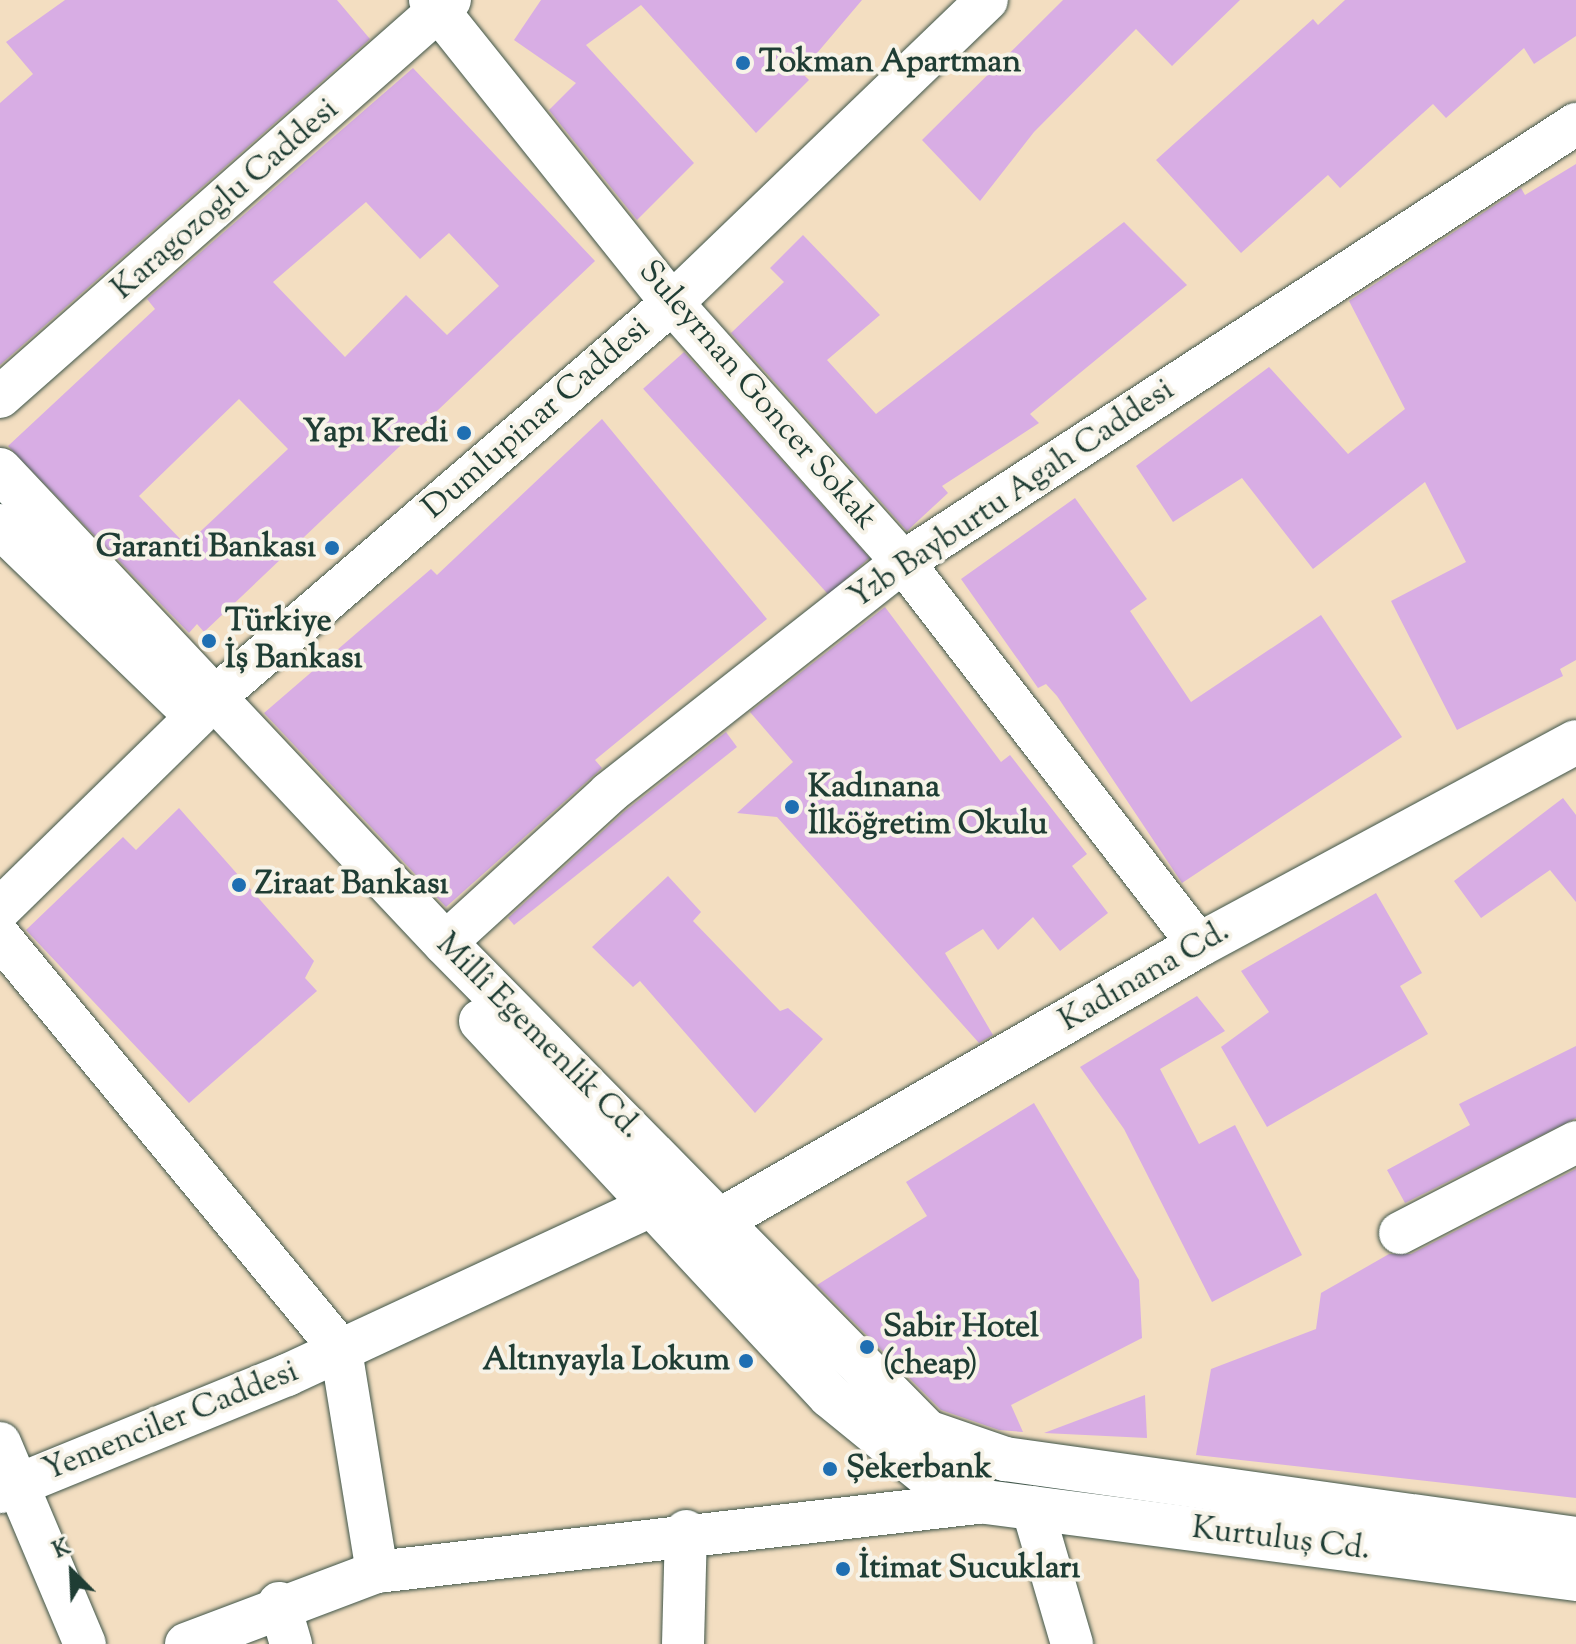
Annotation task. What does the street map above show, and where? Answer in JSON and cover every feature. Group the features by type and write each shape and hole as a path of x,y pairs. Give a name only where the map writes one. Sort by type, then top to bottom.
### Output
{"main road":[{"name":"Millî Egemenlik Cd.","path":"0,470 206,706 653,1205 870,1435 933,1480 986,1502"},
{"name":"Millî Egemenlik Cd.","path":"0,526 206,706 445,943 927,1432 1005,1459"},
{"name":"Kadınana Cd.","path":"719,1221 1199,945 1576,742"},
{"name":"Kurtuluş Cd.","path":"1005,1459 1576,1539"},
{"name":"Kurtuluş Cd.","path":"986,1502 1576,1579"}],"street":[{"name":"Dumlupinar Caddesi","path":"0,909 206,706 672,303 987,0"},
{"name":"Suleyrnan Goncer Sokak","path":"440,3 672,303 903,562 1199,945"},
{"name":"Karagozoglu Caddesi","path":"0,397 440,3"},
{"name":"Yzb Bayburtu Agah Caddesi","path":"445,943 609,793 903,562 1576,124"},
{"path":"0,937 341,1350 377,1572"},
{"path":"1400,1233 1576,1142"},
{"name":"Yemenciler Caddesi","path":"8,1489 341,1350 653,1205"},
{"path":"0,1443 8,1489 85,1644"},
{"path":"186,1644 279,1603 377,1572 686,1531 986,1502"},
{"path":"1032,1507 1072,1644"},
{"path":"683,1644 686,1531"},
{"path":"279,1603 291,1644"}],"building":[{"path":"65,0 337,0 370,39 0,365 0,103 33,74 6,42"},
{"path":"541,0 862,0 801,72 809,80 756,133 641,5 586,45 694,163 637,220 549,110 576,83 514,40"},
{"path":"1063,0 1240,0 1172,66 1136,29 1034,132 980,201 922,140"},
{"path":"1345,0 1576,0 1576,36 1534,64 1524,48 1446,118 1433,104 1340,188 1328,175 1241,253 1156,160 1313,19 1318,25"},
{"path":"413,68 595,261 204,632 197,624 189,633 8,446 155,309 147,299","holes":["366,202 420,259 449,233 499,286 447,335 406,295 345,357 273,282","239,399 288,449 186,545 139,496"]},
{"path":"1576,164 1576,660 1560,669 1563,676 1457,730 1391,601 1466,562 1425,482 1313,569 1242,478 1173,522 1136,466 1269,367 1348,454 1405,409 1349,301 1521,188 1525,195"},
{"path":"1124,222 1187,285 1030,414 1039,423 942,486 948,493 907,531 731,333 784,282 770,268 803,235 880,315 827,360 876,414"},
{"path":"684,352 869,558 828,595 643,389"},
{"path":"602,419 767,619 595,760 602,768 446,907 264,713 431,569 437,575"},
{"path":"1075,498 1147,599 1130,611 1191,702 1321,615 1402,737 1182,883 1057,696 1046,684 1038,688 961,579"},
{"path":"885,607 1001,762 1010,755 1087,854 1072,866 1108,913 1060,951 1033,917 998,950 983,929 945,953 993,1035 979,1043 777,817 737,813 793,762 750,712"},
{"path":"726,732 737,747 514,925 508,918 625,811"},
{"path":"1563,798 1576,815 1576,902 1550,870 1481,918 1454,881"},
{"path":"179,808 314,961 305,978 317,991 189,1103 26,930 123,837 136,850"},
{"path":"668,876 701,912 693,921 780,1011 788,1008 823,1039 755,1113 640,981 633,987 592,947"},
{"path":"1376,893 1422,973 1400,986 1428,1034 1267,1127 1221,1047 1269,1012 1241,971"},
{"path":"1197,996 1225,1031 1160,1069 1199,1144 1235,1125 1302,1255 1212,1302 1124,1129 1080,1067"},
{"path":"1576,1046 1576,1118 1405,1203 1387,1170 1470,1125 1459,1104"},
{"path":"1034,1103 1139,1280 1142,1338 1011,1405 1023,1432 999,1430 941,1410 817,1285 927,1216 906,1182"},
{"path":"1576,1169 1576,1498 1196,1455 1211,1369 1316,1329 1321,1293 1389,1254 1411,1254"},
{"path":"1145,1395 1147,1438 1044,1433"}],"place":[{"name":"Tokman Apartman","path":"743,63"},
{"name":"Yapı Kredi","path":"464,433"},
{"name":"Garanti Bankası","path":"332,548"},
{"name":"Türkiye İş Bankası","path":"209,641"},
{"name":"Kadınana İlköğretim Okulu","path":"792,807"},
{"name":"Ziraat Bankası","path":"239,885"},
{"name":"Sabir Hotel (cheap)","path":"867,1347"},
{"name":"Altınyayla Lokum","path":"746,1361"},
{"name":"Şekerbank","path":"830,1469"},
{"name":"İtimat Sucukları","path":"843,1569"}]}
